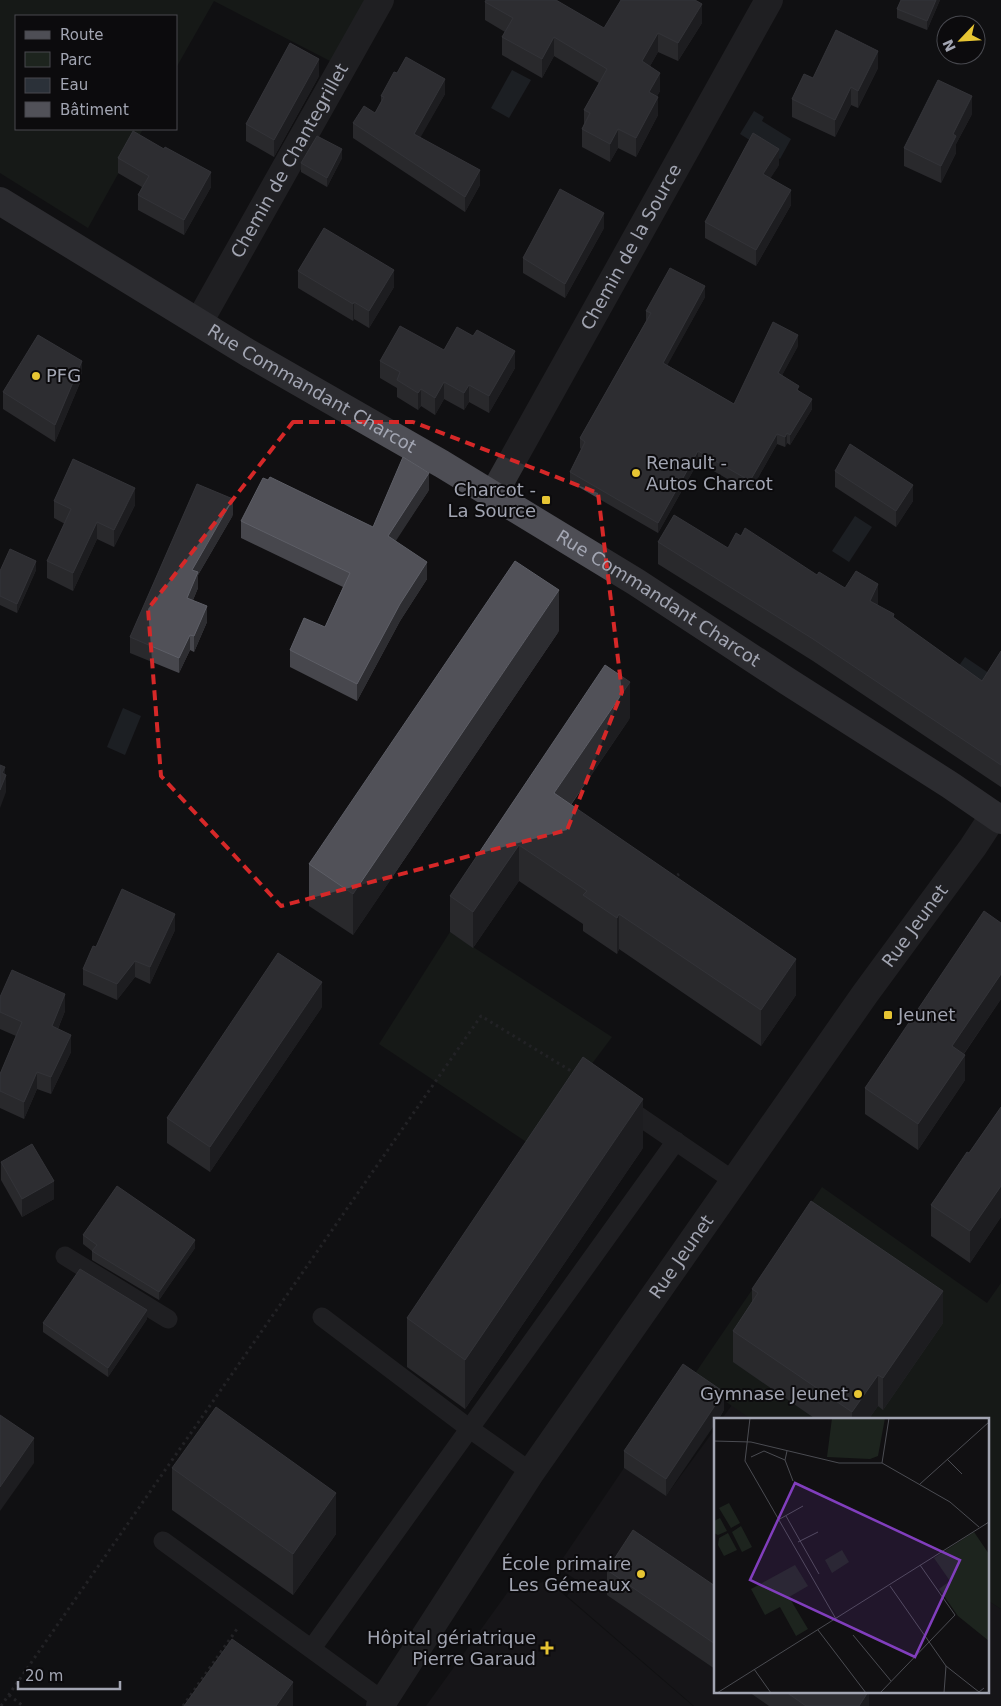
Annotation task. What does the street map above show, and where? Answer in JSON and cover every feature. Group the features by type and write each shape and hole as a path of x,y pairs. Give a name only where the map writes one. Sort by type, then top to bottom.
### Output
{"main road":[{"name":"Rue Commandant Charcot","path":"0,201 199,322 494,495 636,582 950,785 997,818"}],"street":[{"name":"Chemin de Chantegrillet","path":"199,322 380,0"},
{"name":"Chemin de la Source","path":"494,495 769,0"},
{"name":"Rue Jeunet","path":"382,1704 531,1472 864,994 973,847 997,818"}],"lane":[{"path":"587,1081 734,1181"},
{"path":"312,1648 676,1142"},
{"path":"65,1256 168,1319"},
{"path":"322,1317 470,1429 531,1472"},
{"path":"163,1541 312,1648 382,1704"}],"path":[{"path":"666,882 679,874"},
{"path":"1,1706 481,1016 587,1081"},
{"path":"183,1706 253,1606"},
{"path":"9,1695 22,1706"}],"highlighted area":[{"path":"293,422 413,422 598,493 622,692 567,830 281,906 161,776 148,609"}],"shaded area":[{"path":"732,1405 749,1418 722,1418"},
{"name":"École primaire Les Gémeaux","path":"714,1430 714,1694 988,1694 988,1601 1001,1609 1001,1706 694,1706 567,1596 578,1581 557,1567 624,1468 666,1496"},
{"name":"Hôpital gériatrique Pierre Garaud","path":"548,1581 693,1706 426,1706 510,1589"}],"green space":[{"path":"0,0 368,0 332,62 214,1 178,64 178,15 15,15 15,130 142,130 88,228 0,173"},
{"path":"450,932 612,1037 531,1145 379,1044"},
{"name":"Gymnase Jeunet","path":"822,1187 987,1303 1001,1283 1001,1609 988,1601 988,1418 749,1418 692,1378"}],"water":[{"path":"512,70 531,80 509,118 491,108"},
{"path":"754,111 764,117 762,121 791,139 780,159 740,134"},
{"path":"855,516 872,527 849,562 832,551"},
{"path":"965,657 996,678 985,694 954,673"},
{"path":"123,708 141,716 125,755 107,747"}],"building":[{"path":"486,0 556,0 604,28 621,0 695,0 702,4 678,43 658,33 642,61 660,73 649,92 658,97 636,138 618,129 610,144 582,129 590,113 584,110 607,69 554,37 542,59 502,37 513,18 485,2"},
{"path":"901,0 936,0 927,21 897,9"},
{"path":"836,30 878,51 858,91 851,87 835,120 792,99 804,74 813,78"},
{"path":"290,43 319,59 274,140 246,124"},
{"path":"406,57 445,79 414,134 480,170 465,197 353,123 364,106 375,113 384,97 381,96 394,72 397,73"},
{"path":"938,80 972,96 953,134 956,136 941,166 904,148"},
{"path":"133,131 164,149 165,147 211,172 184,220 138,195 149,176 118,158"},
{"path":"753,133 779,149 763,174 791,190 756,250 705,222"},
{"path":"317,136 342,149 327,178 301,163"},
{"path":"560,189 604,213 565,284 523,258"},
{"path":"324,228 394,270 369,311 354,302 353,304 298,271"},
{"path":"670,268 705,286 663,363 734,404 773,322 798,335 778,373 799,386 797,390 812,399 790,435 787,433 785,437 777,434 750,481 698,451 658,523 570,472 585,442 580,438 651,313 646,311"},
{"path":"400,326 444,350 457,327 473,336 477,330 515,351 489,396 469,385 464,393 444,382 435,398 421,389 418,393 397,380 400,372 380,361"},
{"path":"38,335 82,361 55,425 3,392"},
{"path":"850,444 913,485 896,511 835,471"},
{"path":"403,457 429,473 388,536 427,562 400,604 357,684 290,650 304,618 325,627 350,573 241,521 263,478 268,480 270,477 373,527"},
{"path":"73,459 135,488 114,530 97,522 73,573 47,561 71,509 54,501"},
{"path":"197,484 233,499 192,570 198,572 187,598 207,606 194,636 190,635 179,658 130,637"},
{"path":"674,515 728,548 736,533 741,536 745,528 817,575 819,572 845,588 856,571 878,584 870,601 894,614 893,617 982,681 1001,651 1001,765 813,639 658,542"},
{"path":"10,549 36,561 17,604 0,596 0,571"},
{"path":"515,561 559,590 353,894 309,864"},
{"path":"605,665 630,682 554,793 796,959 761,1010 619,914 617,918 583,895 587,891 519,845 473,912 450,896"},
{"path":"0,765 5,767 2,773 6,775 0,790"},
{"path":"122,889 175,914 150,967 135,961 117,984 83,969 93,946 96,947"},
{"path":"984,911 1001,923 1001,974 952,1046 965,1055 918,1124 865,1088"},
{"path":"278,953 322,982 210,1147 167,1118"},
{"path":"12,970 65,994 52,1026 71,1035 51,1077 37,1072 24,1102 0,1091 0,1074 22,1022 0,1012 0,997"},
{"path":"583,1057 643,1099 465,1360 407,1318"},
{"path":"1001,1107 1001,1186 970,1231 931,1205 967,1152 969,1153"},
{"path":"32,1144 54,1181 22,1199 1,1162"},
{"path":"117,1186 195,1240 159,1292 92,1251 97,1245 83,1235"},
{"name":"Gymnase Jeunet","path":"811,1201 943,1291 883,1378 878,1375 852,1412 733,1331 758,1293 752,1289"},
{"path":"80,1269 147,1310 108,1368 43,1323"},
{"path":"683,1364 724,1392 666,1479 624,1451"},
{"path":"216,1407 336,1493 293,1554 172,1468"},
{"path":"0,1415 34,1438 0,1487"},
{"path":"633,1530 714,1585 714,1643 607,1570"},
{"path":"232,1639 293,1682 276,1706 184,1706"},
{"path":"789,1694 867,1694 859,1706 806,1706"}],"place":[{"name":"PFG","path":"36,376"},
{"name":"Renault - Autos Charcot","path":"636,473"},
{"name":"Charcot - La Source","path":"546,500"},
{"name":"Jeunet","path":"888,1015"},
{"name":"Gymnase Jeunet","path":"858,1394"},
{"name":"École primaire Les Gémeaux","path":"641,1574"},
{"name":"Hôpital gériatrique Pierre Garaud","path":"547,1648"}]}
